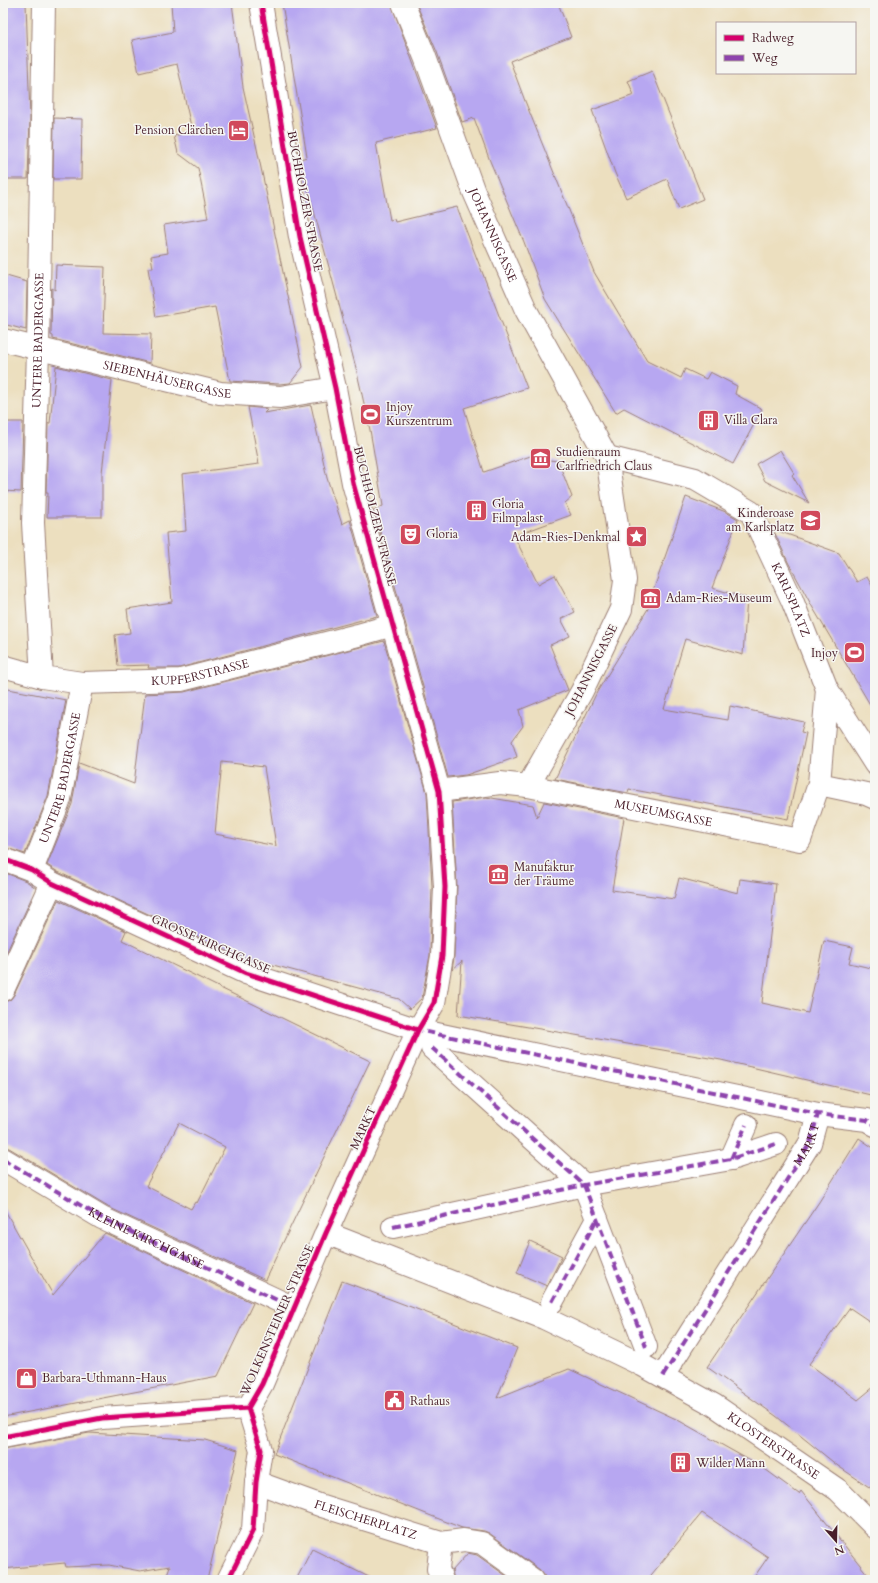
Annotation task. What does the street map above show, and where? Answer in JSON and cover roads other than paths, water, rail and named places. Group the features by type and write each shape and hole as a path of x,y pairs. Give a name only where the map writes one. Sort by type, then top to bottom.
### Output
{"street":[{"name":"UNTERE BADERGASSE","path":"42,677 33,523 38,349 44,3"},
{"name":"BUCHHOLZER STRASSE","path":"261,3 300,237 335,388 353,483 439,791 445,887 442,956 434,1004 418,1030"},
{"name":"JOHANNISGASSE","path":"403,3 425,57 474,192 526,310 607,457 625,580 621,609 582,691 528,786"},
{"name":"SIEBENHÄUSERGASSE","path":"3,340 220,392 280,397 335,388"},
{"name":"KARLSPLATZ","path":"607,457 695,479 751,512 792,600 827,689 875,764"},
{"name":"KUPFERSTRASSE","path":"3,666 42,677 82,682 181,680 393,625"},
{"name":"UNTERE BADERGASSE","path":"32,870 60,799 82,682"},
{"name":"KARLSPLATZ","path":"800,840 819,784 827,689"},
{"path":"439,791 500,783 528,786"},
{"path":"819,784 866,794 875,798"},
{"name":"MUSEUMSGASSE","path":"528,786 800,840"},
{"name":"GROSSE KIRCHGASSE","path":"3,858 32,870 52,883 246,973 418,1030"},
{"path":"3,990 52,883"},
{"name":"MARKT","path":"326,1233 418,1030 818,1114 810,1143 663,1376"},
{"path":"432,1048 584,1186 646,1347"},
{"path":"818,1114 866,1120 875,1126"},
{"path":"731,1159 746,1125"},
{"path":"393,1227 584,1186 731,1159 776,1144"},
{"name":"KLEINE KIRCHGASSE","path":"3,1159 102,1218 294,1308"},
{"path":"552,1302 597,1219"},
{"path":"326,1233 544,1318 663,1376"},
{"name":"WOLKENSTEINER STRASSE","path":"3,1437 102,1418 248,1408 262,1384 326,1233"},
{"name":"KLOSTERSTRASSE","path":"663,1376 714,1405 838,1490 875,1526"},
{"path":"228,1580 253,1530 256,1482 261,1450 248,1408"},
{"name":"FLEISCHERPLATZ","path":"256,1482 322,1506 441,1543"},
{"path":"442,1580 438,1569 441,1543 464,1540 482,1543 534,1580"}],"place":[{"name":"Pension Clärchen","path":"239,130"},
{"name":"Injoy Kurszentrum","path":"371,414"},
{"name":"Villa Clara","path":"708,420"},
{"name":"Studienraum Carlfriedrich Claus","path":"541,459"},
{"name":"Gloria Filmpalast","path":"477,511"},
{"name":"Kinderoase am Karlsplatz","path":"810,520"},
{"name":"Gloria","path":"411,534"},
{"name":"Adam-Ries-Denkmal","path":"636,537"},
{"name":"Adam-Ries-Museum","path":"651,598"},
{"name":"Injoy","path":"854,653"},
{"name":"Manufaktur der Träume","path":"499,874"},
{"name":"Barbara-Uthmann-Haus","path":"27,1378"},
{"name":"Rathaus","path":"395,1401"},
{"name":"Wilder Mann","path":"680,1463"}]}
